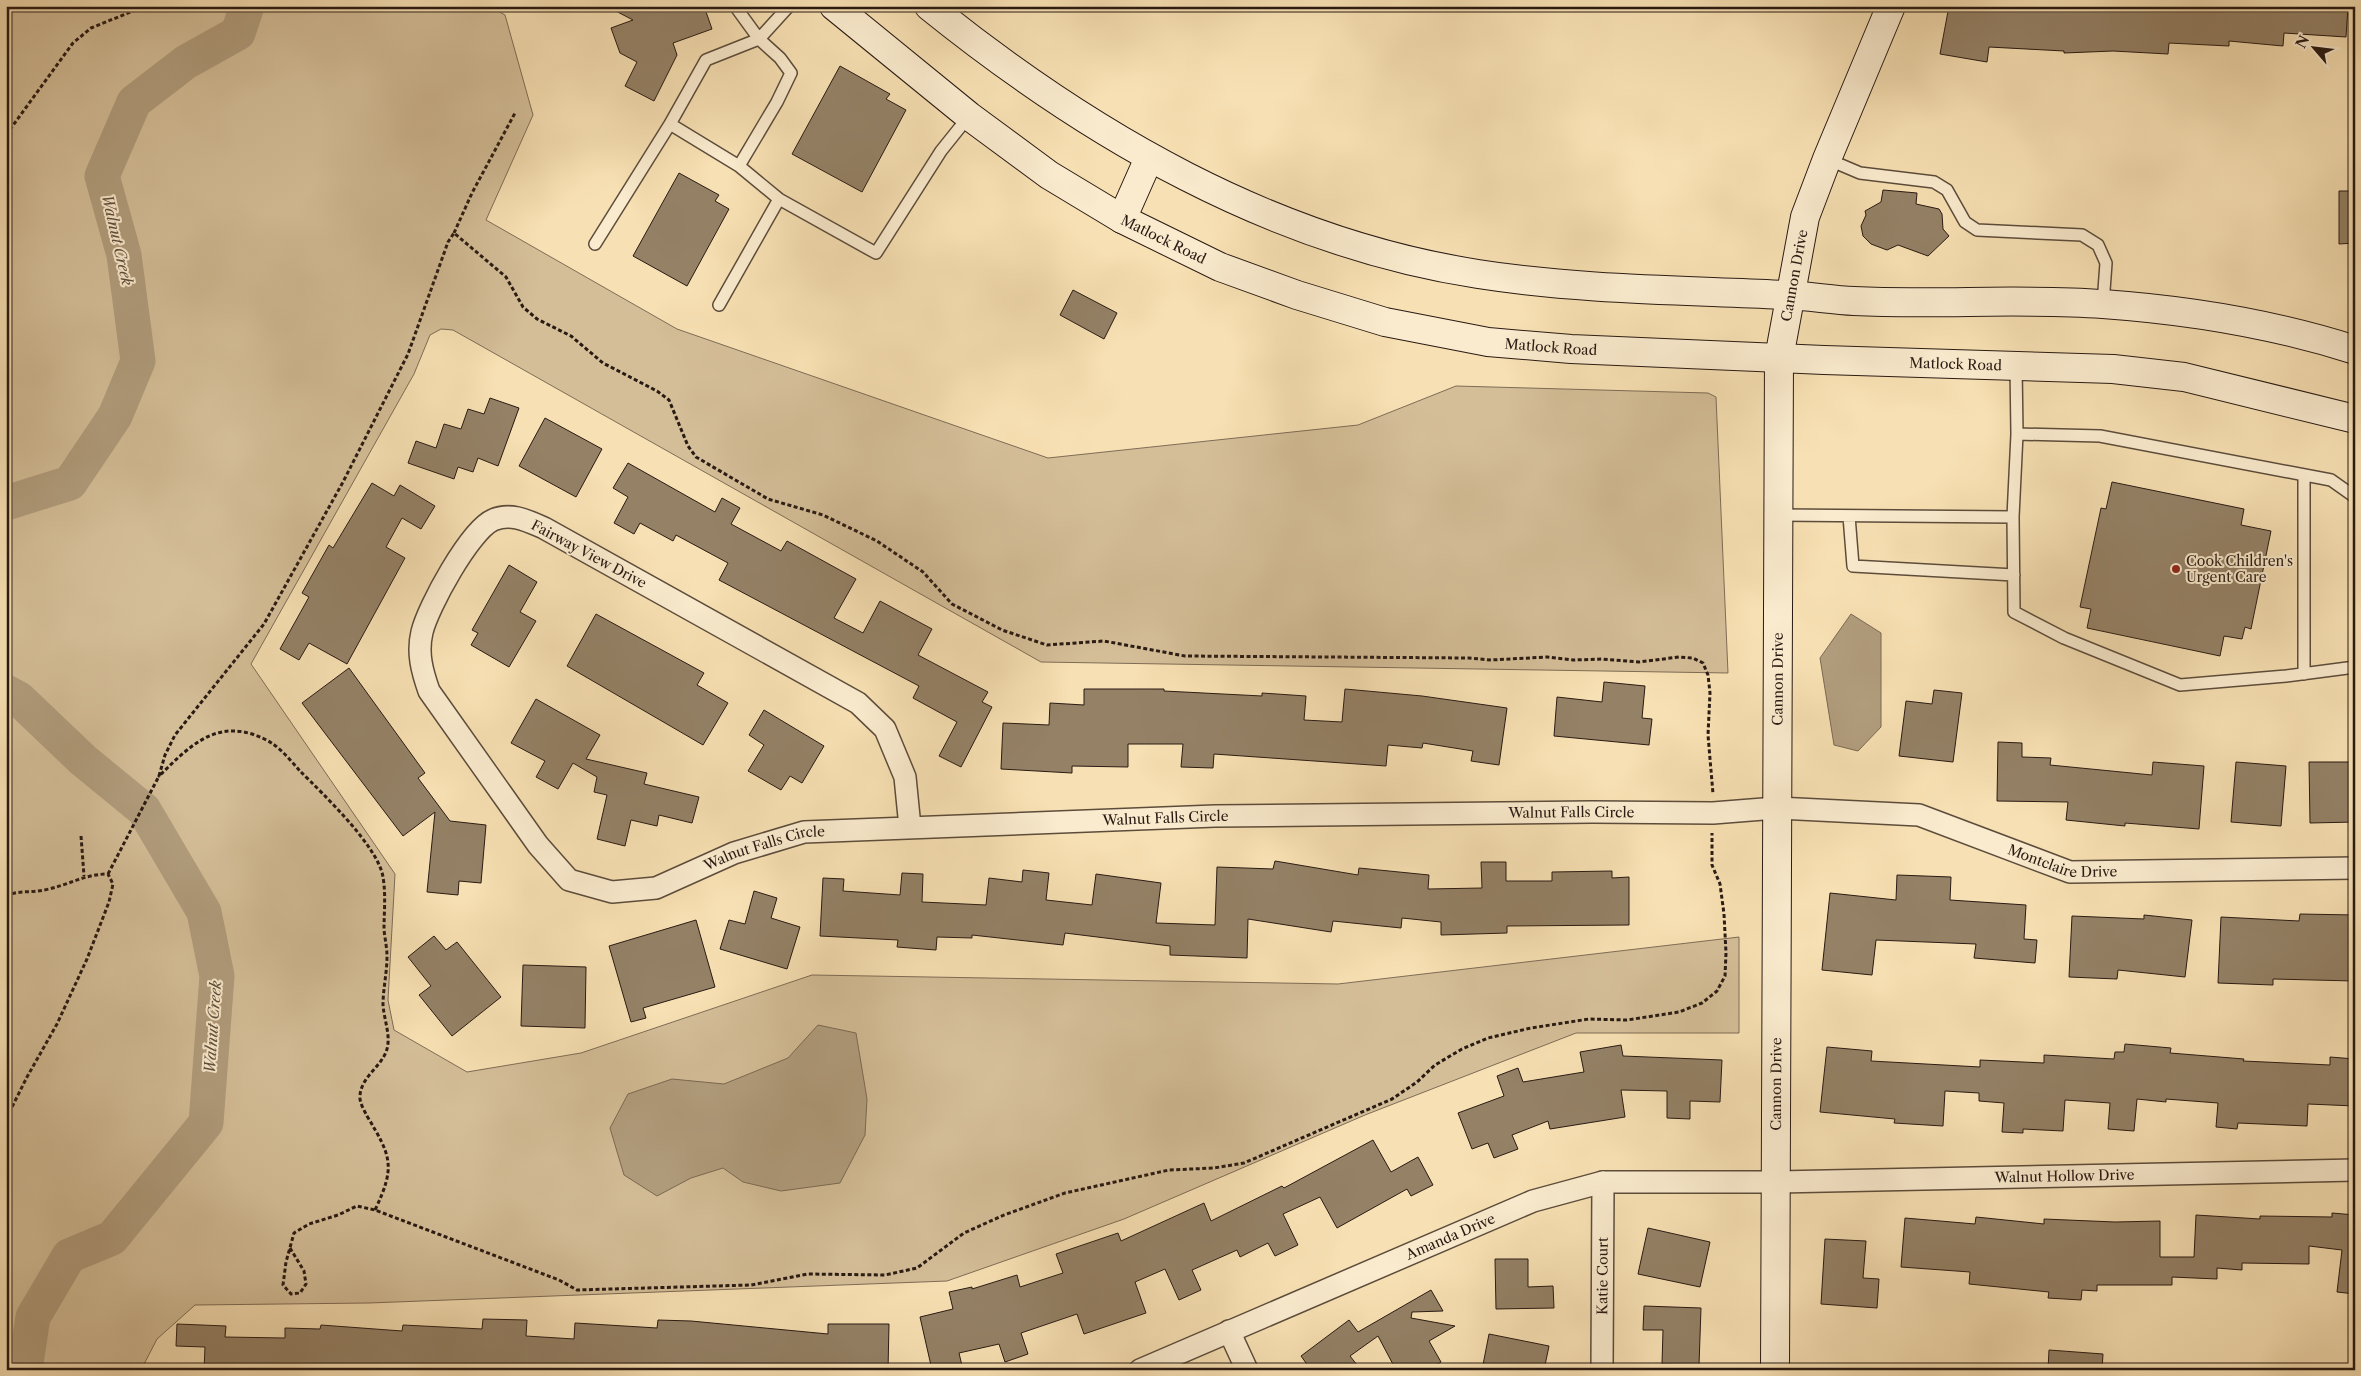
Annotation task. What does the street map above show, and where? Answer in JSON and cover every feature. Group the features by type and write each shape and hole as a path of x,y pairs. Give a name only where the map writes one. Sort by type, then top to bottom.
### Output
{"main road":[{"name":"Matlock Road","path":"834,6 969,116 1048,175 1122,218 1220,267 1297,296 1385,322 1488,342 1571,349 2113,369 2184,377 2355,419"},
{"path":"929,6 994,58 1072,112 1149,158 1224,196 1304,229 1397,257 1475,274 1564,286 1790,295 1854,301 2103,304 2256,325 2355,350"},
{"name":"Cannon Drive","path":"1775,1370 1779,358 1805,218 1826,159 1892,6"},
{"path":"1122,218 1149,158"}],"street":[{"name":"Fairway View Drive","path":"569,880 538,845 429,691 420,663 422,632 433,605 470,540 493,520 519,517 544,528 858,703 885,729 905,777 910,827"},
{"name":"Walnut Falls Circle","path":"569,880 612,892 656,888 734,853 804,832 1215,816 1592,812 1713,814 1776,808"},
{"name":"Montclaire Drive","path":"1776,808 1919,815 2070,872 2355,868"},
{"name":"Walnut Hollow Drive","path":"1776,1182 2355,1170"},
{"name":"Amanda Drive","path":"1140,1370 1533,1201 1603,1182 1776,1182"},
{"name":"Katie Court","path":"1602,1370 1603,1182"},
{"path":"1230,1331 1247,1370"}],"lane":[{"path":"735,6 759,39 780,58 791,73 777,102 739,166"},
{"path":"595,244 670,124 706,60 759,39 789,6"},
{"path":"670,124 739,166 779,199 876,253 941,151 969,116"},
{"path":"1826,159 1860,173 1934,182 1947,190 1965,222 1977,230 2082,235 2098,245 2106,263 2103,304"},
{"path":"719,305 779,199"},
{"path":"2016,366 2017,434 2013,516 2014,612 2064,638 2180,685 2304,674 2355,667"},
{"path":"2017,434 2100,436 2331,480 2355,497"},
{"path":"2304,475 2304,674"},
{"path":"1779,515 2013,516"},
{"path":"1849,516 1853,566 2014,575"}],"path":[{"path":"6,135 73,42 91,28 140,6"},
{"path":"454,233 472,193 515,114"},
{"path":"108,874 159,776"},
{"path":"80,836 84,876"},
{"path":"6,896 45,890 84,876 108,874"},
{"path":"6,1119 26,1077 57,1024 87,959 110,902 113,884 108,874"},
{"path":"362,1108 384,1144 389,1161 387,1185 375,1210"}],"shaded area":[{"path":"6,6 488,6 505,15 533,115 486,220 677,329 1048,458 1358,425 1456,386 1708,393 1716,397 1728,673 1041,662 453,330 441,329 430,335 414,374 251,664 395,874 388,1000 394,1030 467,1072 581,1053 812,975 1338,984 1739,937 1739,1033 1576,1033 1365,1115 1124,1219 947,1281 369,1303 195,1305 157,1339 141,1370 6,1370"},
{"path":"1851,614 1881,633 1881,727 1858,751 1834,745 1820,658"},
{"path":"818,1025 856,1033 867,1099 865,1135 840,1183 781,1191 743,1182 723,1168 691,1178 657,1196 624,1175 610,1128 628,1094 672,1079 724,1084 788,1058"}],"building":[{"path":"606,6 704,6 712,29 673,43 677,55 654,101 625,86 637,62 620,53 611,28 633,20"},
{"path":"1949,6 2348,6 2346,37 2284,33 2283,46 2229,41 2229,46 2169,43 2168,54 2113,51 2064,53 2064,51 1989,47 1987,62 1940,54"},
{"path":"840,66 890,94 886,99 906,110 862,192 792,154"},
{"path":"679,173 719,195 715,201 729,209 687,286 633,256"},
{"path":"1883,190 1917,193 1916,204 1939,209 1942,214 1943,229 1949,236 1928,256 1898,245 1887,250 1871,244 1863,236 1861,226 1866,215 1865,211 1881,202"},
{"path":"2339,191 2355,191 2355,243 2339,244"},
{"path":"1073,290 1117,313 1104,339 1060,315"},
{"path":"490,398 519,408 498,466 478,458 473,472 458,467 454,479 408,463 416,441 436,448 444,424 461,429 468,409 484,414"},
{"path":"545,418 602,449 576,497 519,466"},
{"path":"628,463 715,512 722,498 740,508 731,524 781,551 787,541 856,579 834,618 863,633 880,601 932,629 918,655 988,692 982,702 992,707 961,767 939,756 957,722 913,698 919,686 719,580 728,563 676,535 673,541 640,523 634,534 614,523 628,497 613,488"},
{"name":"Cook Children's Urgent Care","path":"2112,482 2244,509 2241,525 2271,531 2251,629 2245,627 2242,639 2224,636 2220,656 2087,628 2091,609 2080,607 2101,508 2106,509"},
{"path":"372,483 394,496 400,485 435,506 421,529 402,518 386,547 405,558 347,664 309,643 299,660 280,649 309,597 302,593 329,545 333,548"},
{"path":"509,565 537,582 520,612 536,621 509,667 471,645 478,633 472,630"},
{"path":"596,614 704,673 697,685 728,703 703,745 567,666"},
{"path":"349,668 425,773 418,778 450,821 486,825 481,883 459,881 458,895 427,892 435,812 403,836 302,703"},
{"path":"1604,682 1645,686 1642,718 1652,719 1649,745 1554,736 1557,697 1602,702"},
{"path":"1084,689 1164,689 1164,691 1262,696 1262,693 1306,696 1304,720 1342,722 1345,689 1422,696 1507,708 1499,765 1471,761 1473,751 1423,743 1422,748 1388,745 1386,766 1214,754 1213,768 1181,767 1183,744 1128,744 1128,767 1072,766 1072,773 1001,769 1003,723 1049,725 1050,703 1084,705"},
{"path":"1934,690 1962,693 1953,762 1899,756 1906,701 1932,704"},
{"path":"536,699 600,735 586,759 647,773 644,784 699,797 692,823 659,815 657,826 631,820 625,846 597,839 607,795 594,792 597,777 573,763 558,789 536,777 545,761 511,743"},
{"path":"764,710 824,746 802,783 790,776 781,790 748,771 764,745 749,735"},
{"path":"1998,742 2022,743 2022,757 2051,758 2050,765 2152,775 2153,762 2204,766 2199,829 2125,823 2125,826 2066,820 2068,802 1997,801"},
{"path":"2236,762 2286,766 2281,826 2231,822"},
{"path":"2309,762 2355,762 2355,822 2310,823"},
{"path":"1275,861 1358,875 1359,868 1429,875 1428,889 1482,888 1481,862 1506,862 1506,881 1552,881 1552,872 1612,871 1612,878 1629,877 1629,925 1507,926 1507,933 1441,935 1441,922 1402,918 1401,928 1333,921 1331,932 1248,919 1247,958 1170,955 1170,946 1065,933 1063,945 972,935 972,938 937,937 936,950 897,947 898,940 820,936 823,878 844,879 843,891 900,895 902,873 923,874 922,902 986,905 989,878 1022,882 1023,870 1049,873 1046,900 1092,905 1096,874 1161,883 1156,923 1215,925 1217,867 1273,869"},
{"path":"1897,875 1951,877 1950,900 2026,905 2024,939 2037,940 2035,963 1974,958 1976,944 1876,940 1872,975 1822,970 1830,893 1896,900"},
{"path":"754,891 777,898 771,918 800,927 787,969 720,949 729,920 745,924"},
{"path":"2300,914 2355,915 2354,981 2273,979 2273,985 2218,983 2221,917 2299,921"},
{"path":"2144,915 2192,920 2185,977 2118,970 2117,979 2069,977 2072,916 2144,919"},
{"path":"696,920 715,987 643,1008 646,1018 631,1022 609,946"},
{"path":"434,936 446,950 457,942 501,997 452,1036 419,995 431,986 408,957"},
{"path":"523,965 586,967 585,1028 521,1026"},
{"path":"2125,1044 2171,1048 2170,1053 2244,1059 2243,1061 2330,1065 2330,1057 2355,1059 2355,1106 2308,1104 2307,1126 2238,1123 2237,1129 2216,1127 2218,1103 2166,1099 2166,1102 2137,1099 2134,1131 2108,1129 2110,1103 2065,1100 2063,1131 2023,1129 2023,1133 2002,1132 2004,1103 1979,1101 1979,1093 1945,1091 1943,1126 1894,1123 1895,1119 1820,1112 1827,1047 1872,1051 1871,1061 1980,1067 1980,1060 2044,1063 2044,1055 2114,1059 2115,1052 2124,1052"},
{"path":"1621,1045 1623,1056 1722,1060 1720,1102 1690,1101 1690,1119 1667,1118 1667,1091 1621,1090 1625,1117 1550,1129 1548,1121 1512,1135 1518,1149 1494,1158 1488,1143 1472,1149 1458,1113 1504,1096 1497,1076 1518,1068 1523,1082 1584,1072 1580,1052"},
{"path":"1373,1140 1391,1172 1418,1157 1433,1185 1411,1196 1407,1189 1337,1228 1320,1197 1283,1214 1298,1245 1275,1256 1268,1243 1240,1257 1237,1250 1192,1270 1201,1290 1179,1300 1165,1269 1135,1282 1146,1313 1084,1334 1077,1314 1021,1333 1028,1354 1005,1362 999,1344 959,1353 963,1370 932,1370 920,1317 953,1309 949,1292 972,1287 972,1289 1017,1275 1020,1287 1063,1273 1056,1254 1118,1233 1121,1241 1204,1203 1211,1221 1282,1186 1284,1188"},
{"path":"2332,1213 2355,1215 2355,1294 2337,1292 2342,1250 2309,1246 2309,1264 2242,1263 2242,1270 2217,1268 2217,1279 2172,1277 2172,1285 2097,1285 2097,1291 2082,1290 2081,1300 2048,1298 2049,1292 1969,1284 1970,1272 1901,1267 1905,1218 1975,1224 1976,1217 2044,1224 2044,1219 2115,1222 2160,1221 2160,1257 2194,1257 2196,1215 2260,1219 2260,1216 2332,1217"},
{"path":"1648,1228 1710,1242 1700,1287 1638,1274"},
{"path":"1825,1239 1866,1241 1863,1278 1879,1279 1877,1308 1821,1304"},
{"path":"1495,1259 1528,1259 1528,1287 1553,1286 1554,1308 1496,1309"},
{"path":"1431,1290 1443,1311 1412,1312 1411,1318 1455,1326 1429,1341 1441,1362 1428,1370 1396,1370 1378,1336 1350,1356 1361,1370 1311,1370 1301,1356 1349,1320 1358,1332"},
{"path":"1644,1306 1701,1308 1699,1365 1662,1364 1663,1330 1643,1330"},
{"path":"483,1319 527,1320 526,1336 574,1339 575,1323 657,1328 658,1320 691,1321 828,1334 828,1324 889,1324 888,1370 353,1370 299,1366 298,1370 204,1370 205,1347 176,1346 177,1324 226,1326 225,1337 285,1338 285,1328 320,1329 321,1325 402,1331 403,1325 482,1329"},
{"path":"1489,1334 1549,1346 1544,1370 1482,1370"},
{"path":"2049,1350 2103,1354 2102,1370 2048,1370"}],"waterway":[{"name":"Walnut Creek","path":"6,503 70,483 115,416 138,361 124,255 102,176 134,102 186,62 238,33 247,6"},
{"name":"Walnut Creek","path":"6,692 19,699 83,760 144,810 204,912 217,976 206,1123 112,1238 69,1256 33,1317 25,1370"}],"place":[{"name":"Cook Children's Urgent Care","path":"2176,569"}]}
